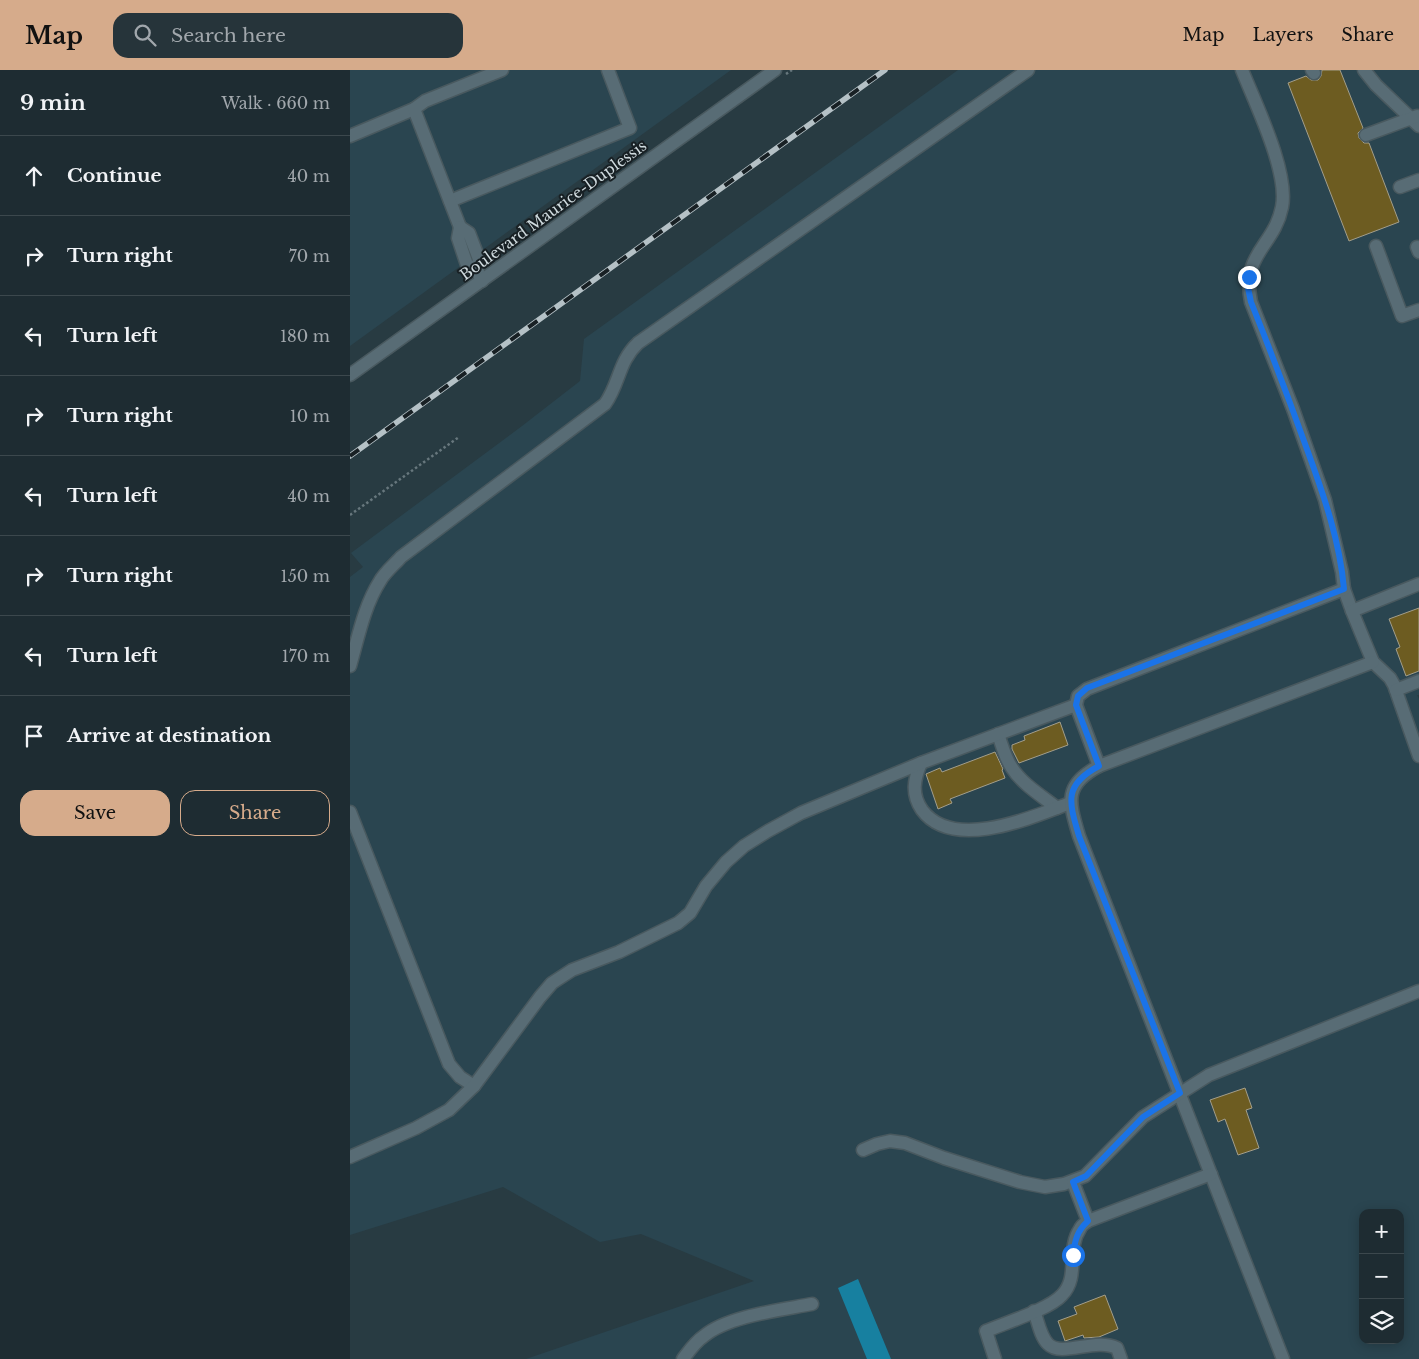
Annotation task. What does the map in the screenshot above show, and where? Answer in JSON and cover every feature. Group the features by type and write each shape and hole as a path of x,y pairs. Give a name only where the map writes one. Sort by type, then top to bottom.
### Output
{"street":[{"path":"350,136 414,109 425,101 502,70"},
{"path":"450,201 630,128 608,70"},
{"name":"Boulevard Maurice-Duplessis","path":"350,375 480,275 775,70"},
{"path":"350,666 363,620 372,597 388,570 401,558 605,404 611,396 624,360 638,343 1028,70"},
{"path":"1242,70 1274,150 1280,169 1284,193 1280,217 1252,263 1248,288 1251,302 1293,409 1325,500 1342,572 1344,589 1373,662 1390,678 1396,690 1419,756"},
{"path":"1364,70 1376,85 1416,120"},
{"path":"414,109 460,227 469,233 479,259 480,275"},
{"path":"1366,135 1416,120"},
{"path":"1400,187 1419,180"},
{"path":"1376,246 1402,316 1419,310"},
{"path":"1352,610 1419,584"},
{"path":"1099,766 1076,705 1078,696 1087,688 1344,589"},
{"path":"1283,1359 1079,836 1070,802 1078,780 1099,766 1373,662"},
{"path":"1396,690 1419,681"},
{"path":"350,1156 435,1119 450,1110 474,1086 552,984 572,970 618,952 678,923 690,913 706,886 726,862 744,846 768,831 801,813 921,763 1076,705"},
{"path":"998,734 1014,772 1057,808"},
{"path":"921,763 915,778 915,797 924,813 942,825 966,829 985,829 1006,825 1070,802"},
{"path":"350,812 449,1064 460,1076 474,1086"},
{"path":"863,1150 890,1141 905,1143 944,1158 1020,1182 1054,1187 1073,1182 1086,1176 1143,1117 1209,1075 1419,990"},
{"path":"995,1359 986,1331 1051,1304 1063,1295 1070,1283 1075,1240 1080,1228 1088,1221 1211,1174"},
{"path":"1073,1182 1088,1221"},
{"path":"682,1359 694,1344 716,1327 768,1312 812,1304"},
{"path":"1034,1311 1045,1340 1056,1349 1109,1344 1117,1348 1121,1359"}],"path":[{"path":"350,515 460,437"}],"shaded area":[{"path":"350,70 731,70 350,346"},
{"path":"958,70 1419,70 1419,695 1417,695 1419,699 1419,1359 526,1359 754,1281 641,1234 600,1242 503,1187 350,1235 350,577 363,567 351,553 580,381 584,339"}],"water":[{"path":"858,1279 891,1359 867,1359 838,1288"}],"building":[{"path":"1322,70 1340,70 1363,128 1358,133 1359,138 1364,143 1369,143 1399,222 1349,241 1288,83 1306,76 1311,80 1318,80"},
{"path":"1419,608 1419,671 1406,676 1396,649 1400,647 1389,619"},
{"path":"1060,722 1068,745 1019,763 1012,745 1025,740 1024,736"},
{"path":"995,752 1005,778 950,799 952,803 938,809 926,774 940,768 942,772"},
{"path":"1245,1088 1252,1108 1246,1110 1259,1148 1238,1155 1225,1119 1218,1122 1210,1100"},
{"path":"1105,1295 1118,1329 1099,1337 1084,1338 1083,1335 1065,1341 1058,1321 1077,1314 1074,1307"}],"railway":[{"path":"350,456 885,70"}],"route":[{"path":"1073,1255 1075,1240 1080,1228 1088,1221 1073,1182 1086,1176 1143,1117 1180,1093 1079,836 1073,816 1070,802 1078,780 1099,766 1076,705 1078,696 1087,688 1344,589 1342,572 1325,500 1293,409 1251,302 1248,288 1249,277"}]}
